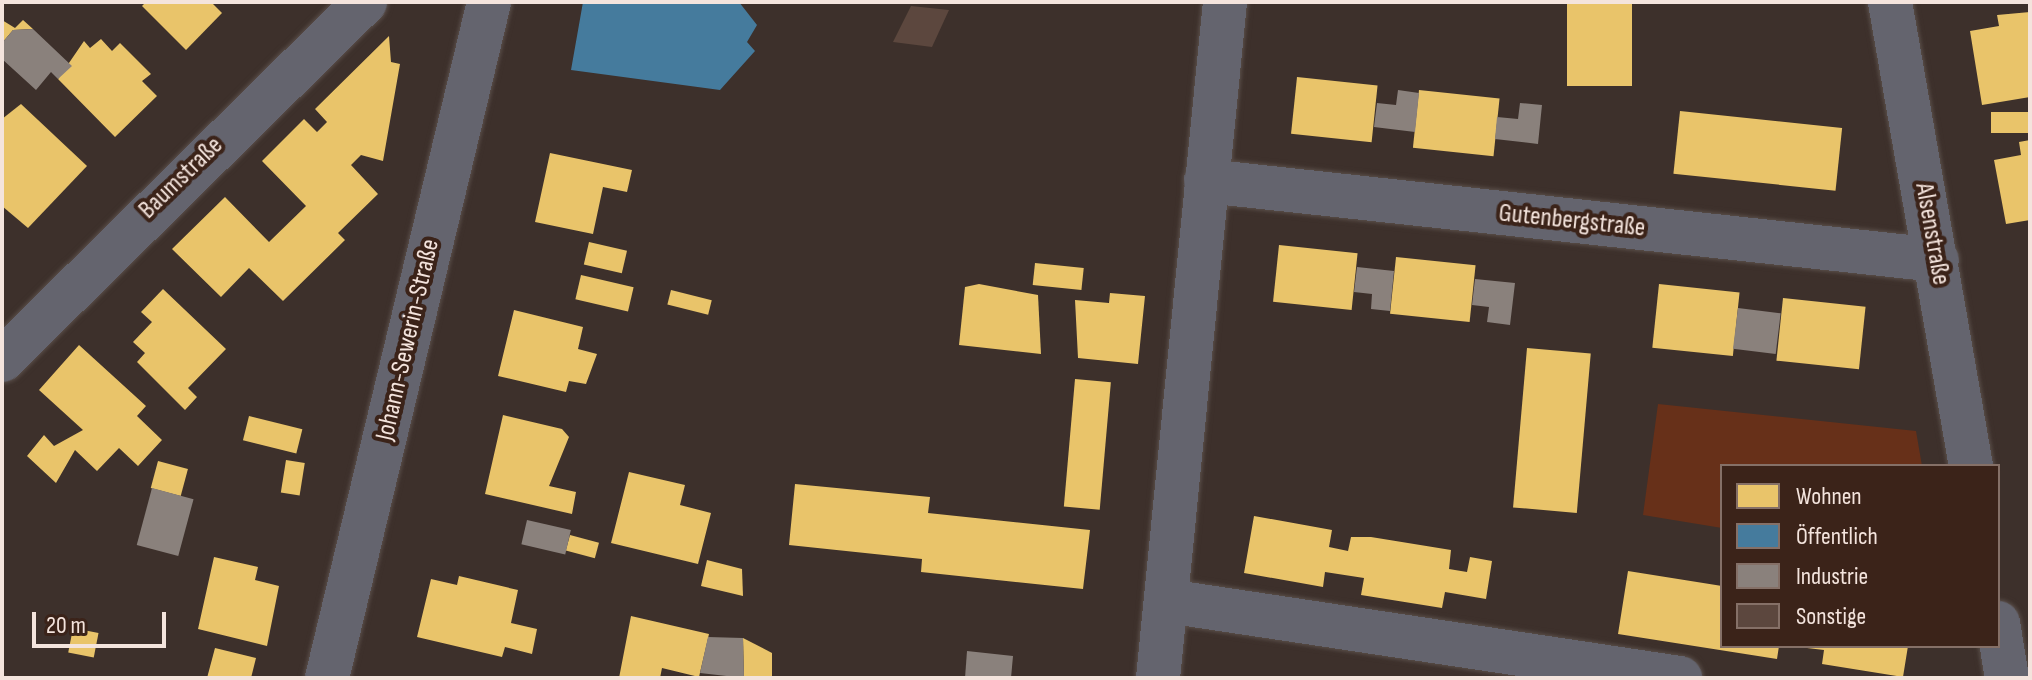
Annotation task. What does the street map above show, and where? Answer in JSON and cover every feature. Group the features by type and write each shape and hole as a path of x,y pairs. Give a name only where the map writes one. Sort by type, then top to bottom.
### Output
{"street":[{"name":"Baumstraße","path":"2,360 365,2"},
{"name":"Johann-Sewerin-Straße","path":"327,678 489,2"},
{"path":"1158,678 1225,2"},
{"name":"Alsenstraße","path":"1890,2 1971,464"},
{"name":"Gutenbergstraße","path":"1206,181 1937,260"},
{"path":"1167,601 1680,678"},
{"path":"2000,635 2007,678"}],"shaded area":[{"path":"1658,404 1916,431 1922,464 1720,464 1720,528 1643,515"}],"building: Wohnen":[{"path":"146,2 211,2 222,13 186,50 142,6"},
{"path":"1567,2 1632,2 1632,86 1567,86"},
{"path":"2030,12 2030,97 1982,105 1970,31 1999,26 1997,15"},
{"path":"2,20 15,28 23,20 33,29 13,30 2,43"},
{"path":"389,36 391,62 400,64 383,161 361,155 351,165 378,194 338,233 345,240 283,301 249,268 221,297 172,249 225,197 269,242 306,206 262,161 304,119 317,132 327,122 315,109"},
{"path":"101,39 112,51 120,43 151,74 142,81 157,96 115,137 58,79 84,41 90,48"},
{"path":"1297,77 1378,85 1372,142 1291,134"},
{"path":"1419,90 1500,98 1493,156 1413,148"},
{"path":"21,104 87,166 28,228 2,206 2,119"},
{"path":"1680,111 1842,128 1836,191 1673,174"},
{"path":"1991,112 2030,112 2030,133 1991,133"},
{"path":"2030,140 2030,220 2006,224 1994,160 2021,155 2019,142"},
{"path":"550,153 632,170 627,192 603,187 593,234 535,222"},
{"path":"589,242 627,251 622,273 584,264"},
{"path":"1279,245 1358,253 1352,310 1273,302"},
{"path":"1396,257 1476,265 1470,322 1390,314"},
{"path":"1035,263 1084,268 1081,290 1033,285"},
{"path":"581,275 634,287 628,312 575,299"},
{"path":"979,284 1038,295 1041,354 959,345 965,287"},
{"path":"1659,284 1740,292 1733,356 1652,348"},
{"path":"163,289 226,349 188,388 197,397 185,410 137,362 145,353 133,342 152,322 141,312"},
{"path":"671,290 712,300 708,315 667,305"},
{"path":"1110,293 1145,296 1138,364 1078,358 1075,300 1109,303"},
{"path":"1783,298 1866,307 1859,369 1776,361"},
{"path":"514,310 583,327 578,349 597,354 586,384 569,381 566,392 498,376"},
{"path":"79,345 146,406 137,416 162,440 138,466 119,448 97,471 75,450 56,483 27,456 44,435 54,446 83,430 39,390"},
{"path":"1527,348 1591,354 1577,513 1513,507"},
{"path":"1075,379 1111,382 1100,510 1064,507"},
{"path":"503,415 562,429 569,437 549,486 576,492 572,514 485,494"},
{"path":"249,416 302,429 296,454 243,440"},
{"path":"286,460 305,463 300,496 281,493"},
{"path":"158,461 188,469 181,496 151,488"},
{"path":"629,472 685,485 680,505 711,513 698,564 611,543"},
{"path":"795,484 930,497 928,513 1090,530 1083,589 921,572 922,559 789,545"},
{"path":"1254,516 1332,530 1329,547 1348,551 1351,537 1371,537 1451,550 1449,569 1467,572 1470,557 1492,561 1486,599 1445,592 1442,608 1361,595 1364,578 1325,572 1323,587 1244,573"},
{"path":"570,535 599,543 595,558 566,550"},
{"path":"214,557 258,567 255,580 279,586 267,646 198,629"},
{"path":"707,560 742,569 743,596 701,586"},
{"path":"1628,571 1720,586 1720,648 1779,648 1777,659 1618,634"},
{"path":"459,576 518,590 511,623 537,629 532,654 505,647 502,657 417,637 431,579 457,585"},
{"path":"631,616 709,634 699,677 662,668 660,678 619,678"},
{"path":"73,628 99,633 94,658 68,653"},
{"path":"743,638 772,653 772,678 744,678"},
{"path":"215,648 256,658 251,678 207,678"},
{"path":"1807,648 1908,648 1903,677 1822,664 1824,650"}],"building: Öffentlich":[{"path":"583,2 739,2 757,25 747,42 755,51 720,90 571,70"}],"building: Industrie":[{"path":"33,29 72,66 58,79 51,72 36,90 2,59 2,43 13,30"},
{"path":"1398,90 1419,93 1415,132 1374,127 1377,103 1396,105"},
{"path":"1520,103 1542,105 1538,144 1495,139 1497,117 1518,119"},
{"path":"1357,267 1394,271 1390,311 1371,309 1372,294 1354,292"},
{"path":"1475,279 1515,283 1510,325 1487,322 1489,307 1472,305"},
{"path":"1738,308 1781,313 1776,354 1733,349"},
{"path":"152,488 194,499 178,556 137,545"},
{"path":"527,520 571,530 565,554 521,544"},
{"path":"708,637 743,638 744,678 700,673"},
{"path":"967,651 1013,656 1011,678 965,678"}],"building: Sonstige":[{"path":"911,6 949,10 932,47 893,42"}]}
